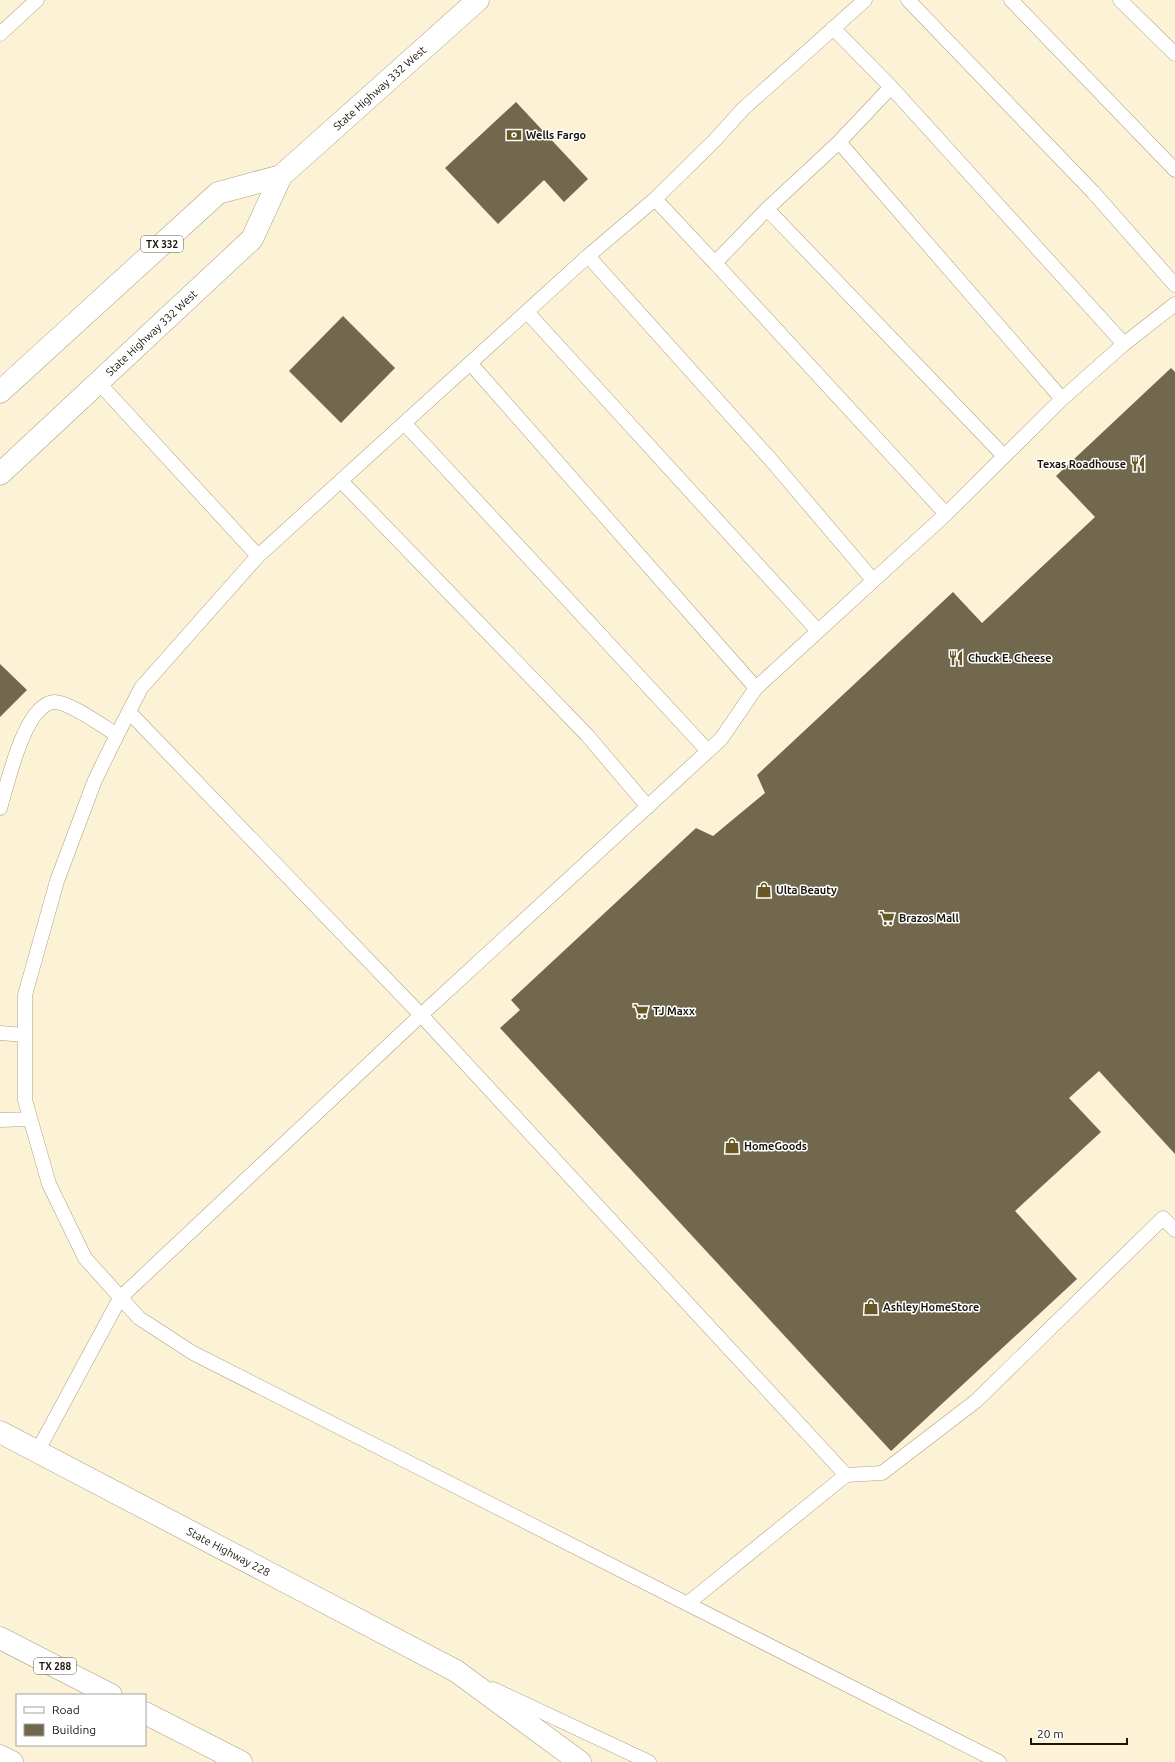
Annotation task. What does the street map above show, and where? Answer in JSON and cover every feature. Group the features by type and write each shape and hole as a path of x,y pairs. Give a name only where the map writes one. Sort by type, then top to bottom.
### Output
{"main road":[{"name":"State Highway 332 West","path":"0,474 252,239 281,176 478,0"},
{"name":"State Highway 332 West","path":"0,392 218,193 281,176"},
{"name":"State Highway 228","path":"0,1432 456,1671 580,1762"},
{"name":"TX 288","path":"0,1638 109,1694"},
{"path":"146,1714 241,1762"},
{"path":"0,1756 12,1762"}],"lane":[{"path":"0,34 37,0"},
{"path":"865,0 743,110 716,140 655,199 588,256 405,424 258,556 141,688 95,780 57,881 25,995 25,1100 49,1184 85,1258 139,1318 193,1353 999,1762"},
{"path":"908,0 1092,192 1175,285"},
{"path":"1011,0 1175,170"},
{"path":"1120,0 1175,54"},
{"path":"833,28 891,87 1124,344"},
{"path":"715,263 767,210 839,142 891,87"},
{"path":"839,142 1062,399"},
{"path":"655,199 946,514"},
{"path":"767,210 1004,456"},
{"path":"588,256 771,460 873,580"},
{"path":"37,1452 120,1298 421,1015 721,739 756,688 946,514 1062,399 1124,344 1175,304"},
{"path":"527,312 818,631"},
{"path":"470,363 756,688"},
{"path":"98,382 258,556"},
{"path":"405,424 708,751"},
{"path":"341,481 587,735 648,806"},
{"path":"0,808 24,732 42,707 55,702 72,707 117,735"},
{"path":"129,712 421,1015 846,1475"},
{"path":"0,1033 25,1035"},
{"path":"0,1120 30,1119"},
{"path":"687,1604 846,1475 882,1473 976,1402 1163,1218 1175,1230"},
{"path":"456,1671 649,1762"}],"building":[{"name":"Wells Fargo","path":"516,102 588,179 564,202 544,180 498,224 445,168"},
{"path":"343,316 395,368 341,423 289,371"},
{"name":"Brazos Mall","path":"1171,368 1175,372 1175,1154 1099,1071 1069,1098 1101,1132 1015,1211 1077,1279 891,1451 500,1028 520,1010 511,1000 696,828 713,836 765,793 757,775 953,592 982,623 1095,517 1056,476"},
{"path":"0,664 27,690 0,717"}],"place":[{"name":"Wells Fargo","path":"514,135"},
{"name":"Texas Roadhouse","path":"1138,464"},
{"name":"Chuck E. Cheese","path":"956,658"},
{"name":"Ulta Beauty","path":"764,890"},
{"name":"Brazos Mall","path":"887,918"},
{"name":"TJ Maxx","path":"641,1011"},
{"name":"HomeGoods","path":"732,1146"},
{"name":"Ashley HomeStore","path":"871,1307"}]}
